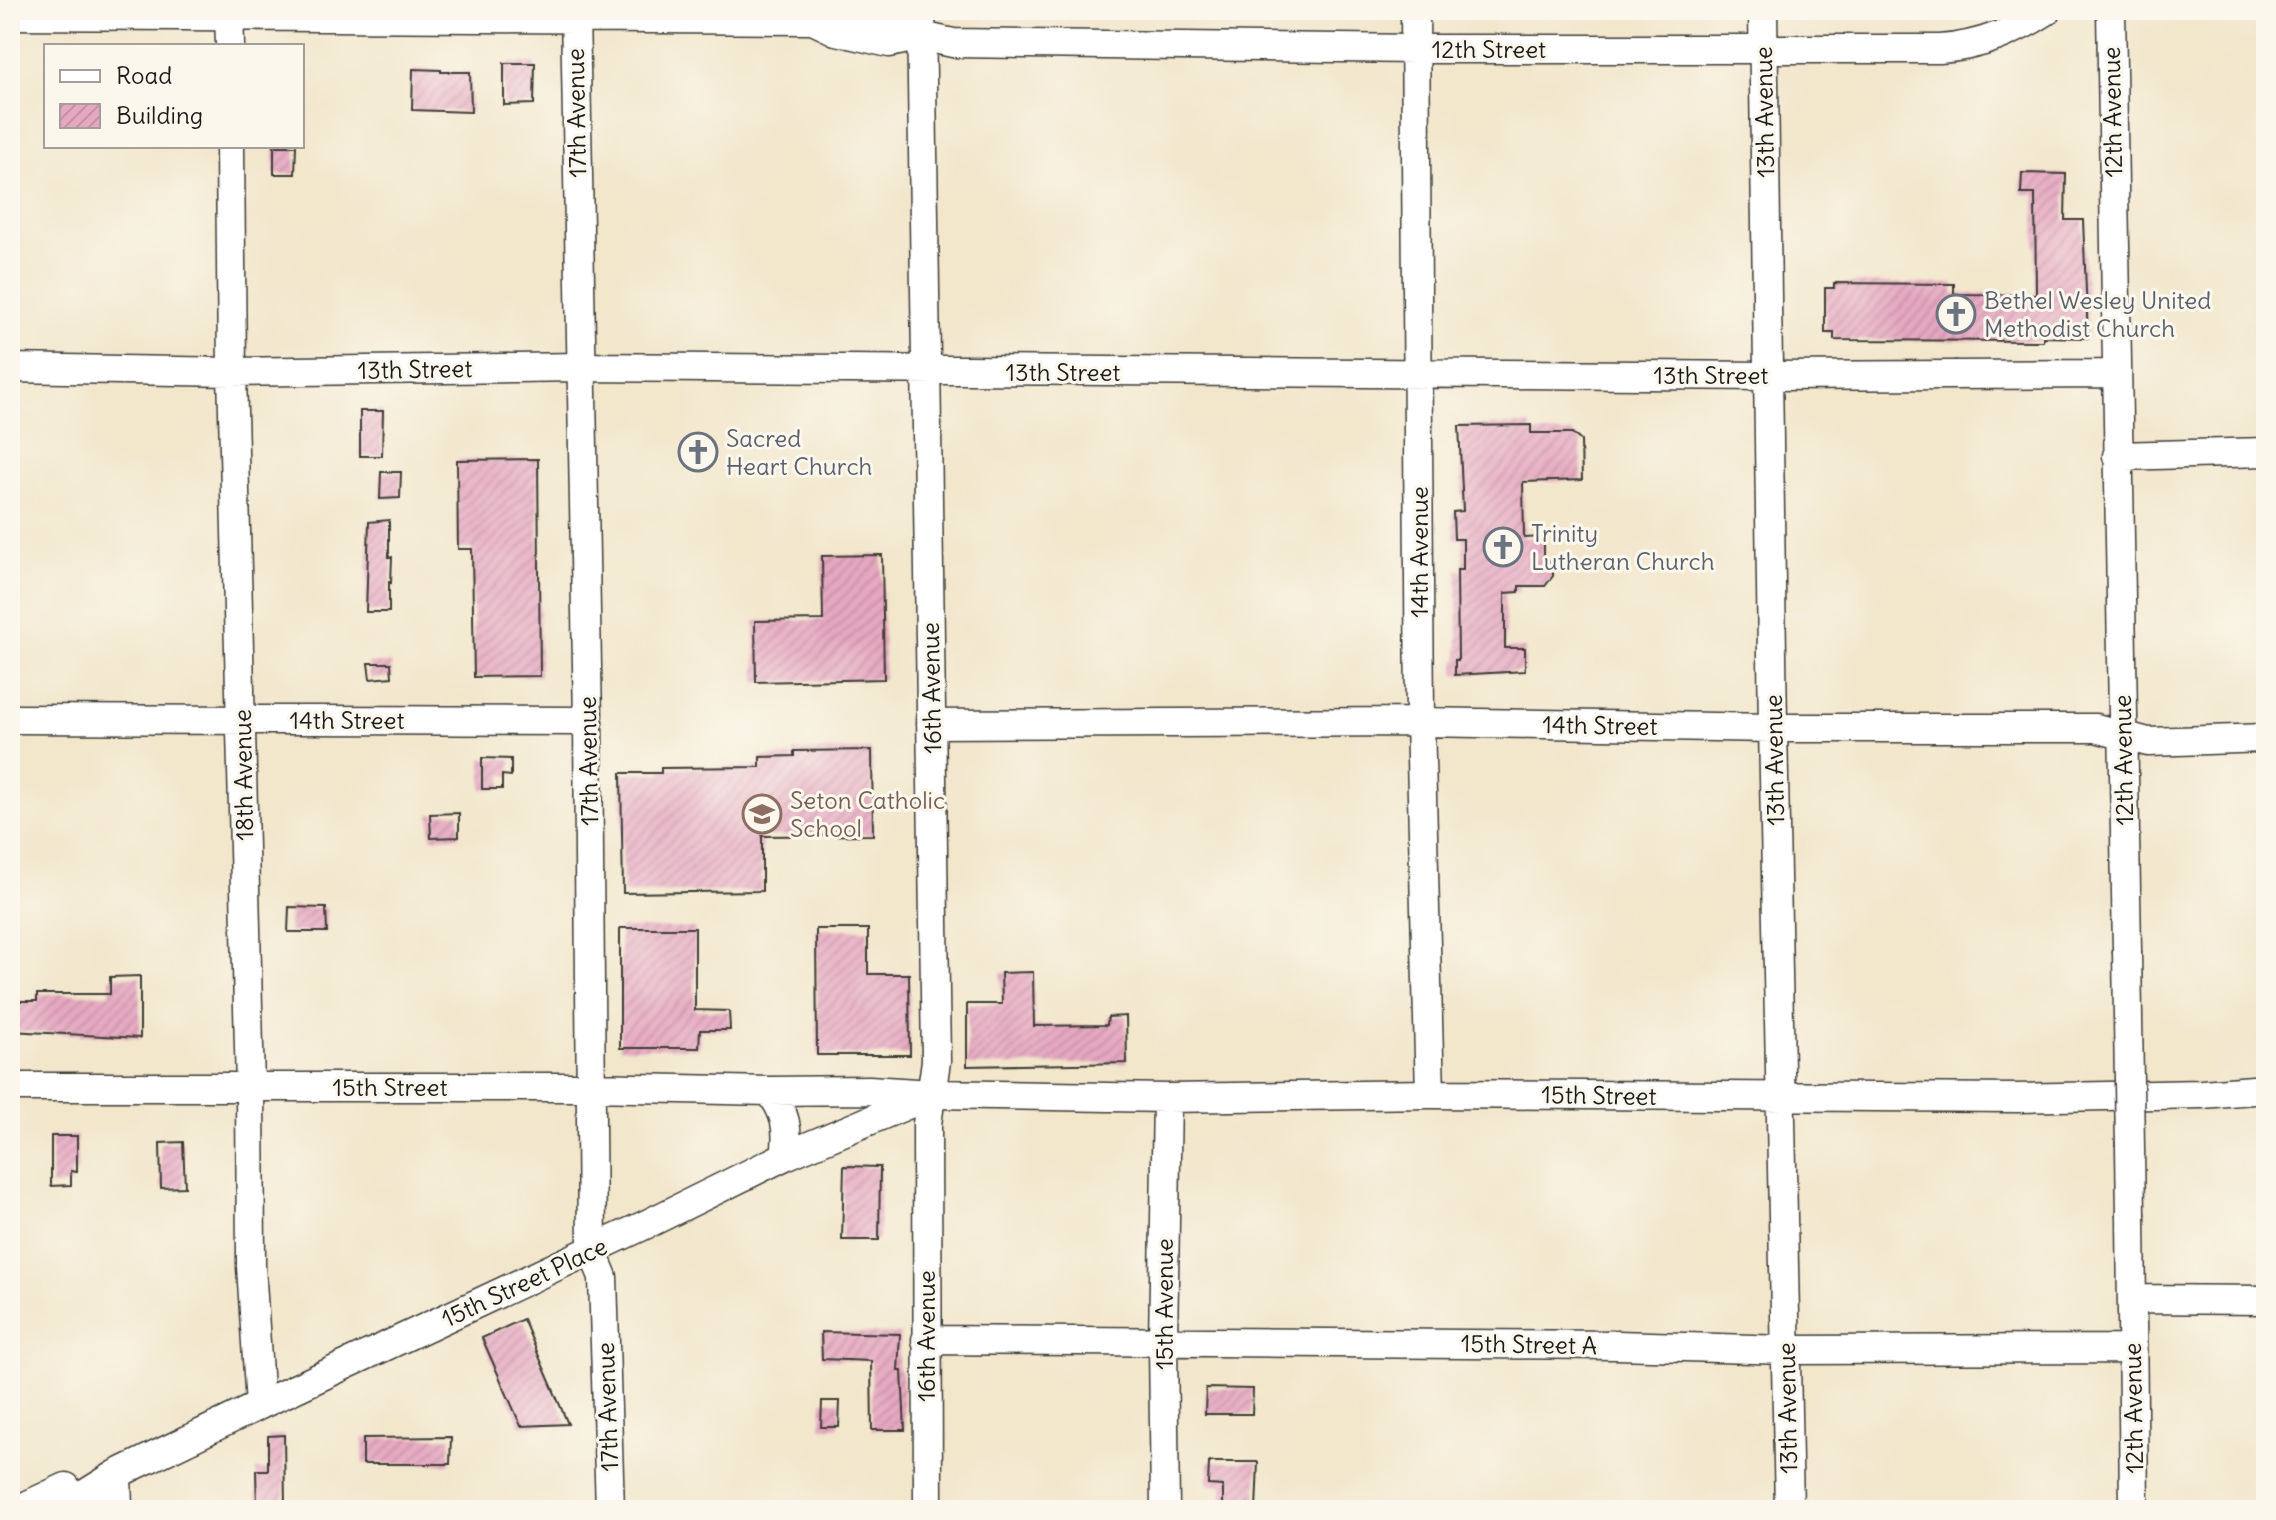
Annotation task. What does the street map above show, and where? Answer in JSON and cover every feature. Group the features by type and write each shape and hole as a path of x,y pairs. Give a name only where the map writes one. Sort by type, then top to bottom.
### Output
{"street":[{"name":"14th Avenue","path":"1415,10 1420,722 1430,1094"},
{"name":"13th Avenue","path":"1763,10 1773,728 1789,1510"},
{"name":"12th Street","path":"10,15 575,15 813,20 837,14 891,16 921,23 953,43 1416,49 1763,49 1960,48 2004,35 2048,10"},
{"name":"12th Avenue","path":"2111,10 2134,1510"},
{"path":"230,13 230,44"},
{"name":"17th Avenue","path":"575,15 588,721 592,1250 603,1277 610,1510"},
{"name":"16th Avenue","path":"921,23 936,1061 927,1124 928,1510"},
{"name":"18th Avenue","path":"230,148 251,1266 260,1405"},
{"name":"13th Street","path":"10,368 232,372 580,367 1768,376 2116,374"},
{"path":"2117,456 2266,452"},
{"name":"14th Street","path":"10,719 588,721"},
{"name":"14th Street","path":"931,724 1420,722 1773,728 2096,728 2148,742 2266,738"},
{"name":"15th Street","path":"10,1087 591,1087 1167,1098 1430,1094 2017,1098 2202,1094 2266,1089"},
{"path":"769,1091 780,1105 785,1119 788,1136 785,1156"},
{"name":"15th Street Place","path":"52,1510 117,1474 785,1156 932,1094"},
{"name":"15th Avenue","path":"1165,1510 1163,1341 1167,1098"},
{"path":"2132,1299 2266,1300"},
{"name":"15th Street A","path":"926,1340 1617,1345 1786,1350 2132,1349"},
{"path":"117,1474 118,1510"},
{"name":"15th Street Place","path":"17,1510 80,1480 117,1474"}],"building":[{"path":"504,63 535,63 534,104 504,105"},
{"path":"413,69 470,72 471,112 412,110"},
{"path":"274,148 296,148 295,174 274,174"},
{"name":"Bethel Wesley United Methodist Church","path":"2022,173 2066,174 2065,220 2083,220 2088,338 2043,337 2043,341 1834,340 1834,333 1825,333 1825,288 1834,288 1834,283 1954,284 1954,294 2036,295 2035,194 2021,194"},
{"path":"360,411 383,411 382,456 360,456"},
{"name":"Trinity Lutheran Church","path":"1531,425 1531,433 1572,433 1581,441 1582,480 1523,482 1524,538 1544,537 1544,556 1553,565 1553,576 1545,586 1519,586 1519,592 1505,593 1505,648 1525,648 1525,671 1455,675 1455,660 1458,660 1457,570 1463,570 1463,539 1454,539 1453,512 1463,511 1459,426"},
{"path":"538,459 540,676 474,677 472,549 458,549 457,460"},
{"path":"381,472 401,472 400,498 380,499"},
{"path":"389,520 389,557 392,557 389,612 366,612 369,522"},
{"path":"882,555 884,679 756,682 755,621 823,620 822,556"},
{"path":"368,663 391,663 392,677 370,679"},
{"path":"872,750 873,835 762,836 762,891 623,893 621,773 661,773 661,768 760,767 760,757 794,756 794,751"},
{"path":"482,758 511,759 511,776 502,775 502,789 482,789"},
{"path":"459,813 459,837 431,838 430,814"},
{"path":"289,907 326,908 327,932 288,932"},
{"path":"620,928 695,928 695,1010 729,1011 730,1030 700,1030 699,1048 620,1048"},
{"path":"816,929 868,929 868,974 909,974 910,1055 817,1055"},
{"path":"1033,972 1034,1026 1107,1025 1108,1017 1126,1016 1127,1063 967,1066 967,1004 1002,1004 1001,973"},
{"path":"140,976 140,1038 10,1031 10,1001 37,1001 37,994 110,994 110,977"},
{"path":"51,1136 77,1136 77,1172 71,1171 71,1185 51,1186"},
{"path":"183,1142 185,1187 161,1188 160,1143"},
{"path":"844,1166 880,1167 879,1240 842,1240"},
{"path":"523,1319 568,1424 521,1426 482,1338"},
{"path":"821,1332 900,1334 898,1371 902,1371 905,1430 872,1430 871,1361 822,1359"},
{"path":"1206,1388 1253,1389 1252,1414 1205,1414"},
{"path":"822,1401 840,1401 839,1427 821,1427"},
{"path":"284,1435 285,1507 257,1508 256,1470 268,1470 268,1436"},
{"path":"451,1437 450,1464 363,1464 363,1438"},
{"path":"1209,1462 1258,1462 1256,1510 1223,1510 1223,1486 1208,1485"}],"place":[{"name":"Bethel Wesley United Methodist Church","path":"1956,314"},
{"name":"Sacred Heart Church","path":"698,452"},
{"name":"Trinity Lutheran Church","path":"1503,547"},
{"name":"Seton Catholic School","path":"762,814"}]}
